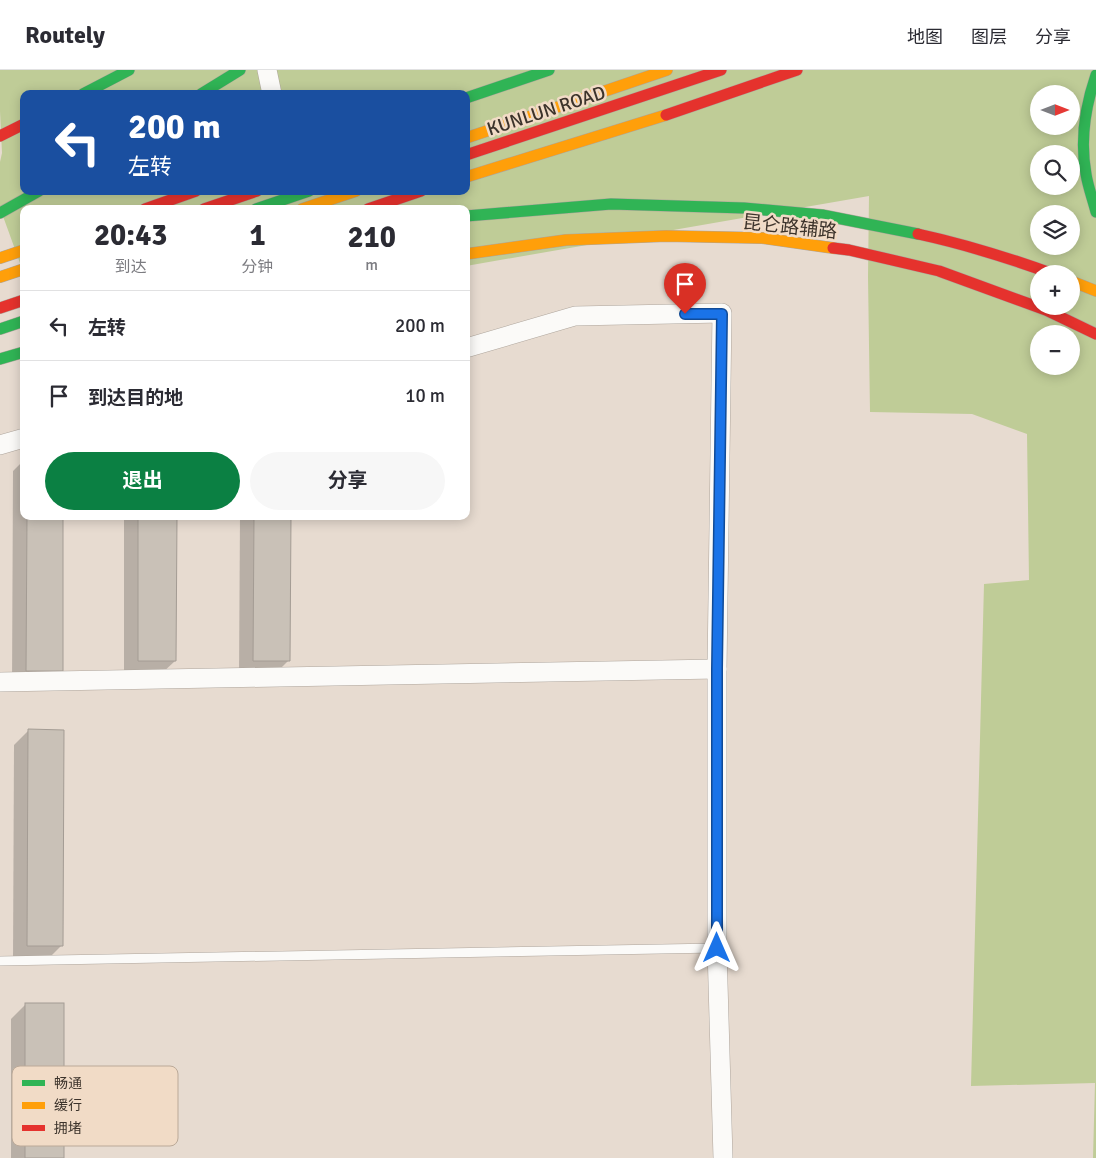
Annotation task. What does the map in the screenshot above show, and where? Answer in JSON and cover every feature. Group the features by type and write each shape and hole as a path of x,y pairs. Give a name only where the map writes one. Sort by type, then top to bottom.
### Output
{"main road":[{"path":"91,90 129,70"},
{"path":"208,90 240,70"},
{"path":"516,81 544,70"},
{"name":"KUNLUN ROAD","path":"470,97 550,70"},
{"path":"470,137 668,70"},
{"name":"KUNLUN ROAD","path":"470,154 721,70"},
{"path":"470,176 681,110 797,70"},
{"path":"1096,75 1089,95 1082,136 1086,174 1096,212"},
{"path":"0,136 20,126"},
{"path":"0,213 32,195"},
{"path":"156,205 185,195"},
{"path":"216,205 245,195"},
{"path":"273,205 327,195"},
{"path":"380,205 410,195"},
{"path":"470,216 610,204 744,208 822,215 884,227 951,241 1030,265"},
{"name":"昆仑路辅路","path":"470,253 566,240 666,236 762,238 850,250 939,271 1046,310 1096,334"},
{"path":"0,258 20,251"},
{"path":"0,277 20,270"},
{"path":"1080,284 1096,290"},
{"path":"0,308 20,301"},
{"path":"0,329 20,322"},
{"path":"0,359 20,353"}],"street":[{"path":"267,70 271,90"},
{"path":"470,347 575,316 722,314 717,669 717,948 723,1158"},
{"path":"0,445 20,439"},
{"path":"0,682 717,669"}],"lane":[{"path":"0,961 717,948"}],"green space":[{"path":"0,70 1096,70 1096,1158 1093,1158 1095,1083 971,1086 984,584 1029,580 1027,434 972,414 870,412 869,196 470,265 470,205 20,205 20,263 0,208 0,162 2,153"}],"building":[{"path":"27,520 63,520 63,671 26,671"},
{"path":"138,520 177,520 176,661 138,661"},
{"path":"254,520 291,520 290,661 253,661"},
{"path":"28,729 64,730 63,946 27,946"},
{"path":"25,1003 64,1003 64,1066 25,1066"},
{"path":"25,1146 64,1146 64,1158 25,1158"}],"traffic: fast":[{"path":"91,90 129,70"},
{"path":"208,90 240,70"},
{"path":"470,97 549,70"},
{"path":"1096,75 1086,112 1083,149 1087,179 1096,212"},
{"path":"0,213 32,195"},
{"path":"268,205 297,195"},
{"path":"470,216 611,204 744,208 822,215 918,234"},
{"path":"0,329 20,322"},
{"path":"0,359 20,353"}],"traffic: slow":[{"path":"470,137 667,70"},
{"path":"470,176 666,115"},
{"path":"314,205 344,195"},
{"path":"470,253 566,240 666,236 762,238 833,248"},
{"path":"0,258 20,251"},
{"path":"0,277 20,270"},
{"path":"1080,285 1096,291"}],"traffic: jam":[{"path":"470,154 721,70"},
{"path":"666,115 797,70"},
{"path":"0,136 20,126"},
{"path":"156,205 185,195"},
{"path":"216,205 245,195"},
{"path":"380,205 409,195"},
{"path":"918,234 952,242 1030,266"},
{"path":"833,248 939,271 1046,310 1096,334"},
{"path":"0,308 20,301"}],"route":[{"path":"685,314 722,314 717,669 717,948"}]}
